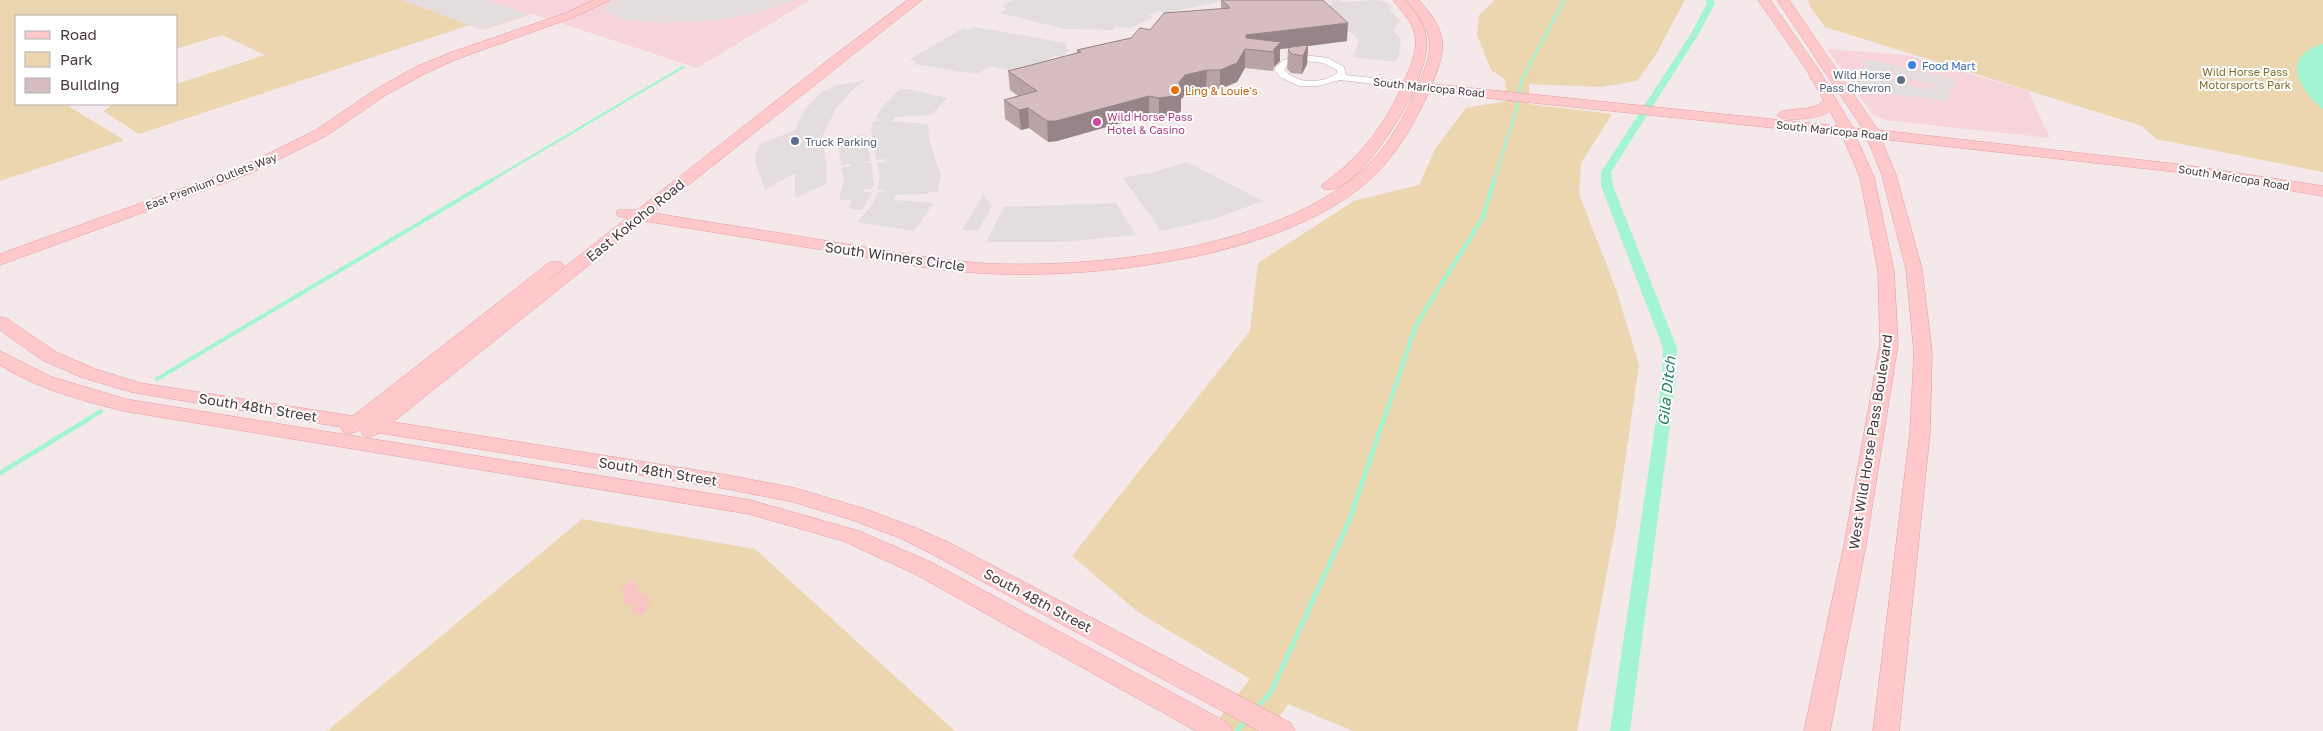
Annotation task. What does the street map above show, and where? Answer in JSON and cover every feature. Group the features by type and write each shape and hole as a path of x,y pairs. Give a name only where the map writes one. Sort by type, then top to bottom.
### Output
{"main road":[{"name":"West Wild Horse Pass Boulevard","path":"1764,0 1812,69 1832,102"},
{"path":"1783,0 1871,130"},
{"path":"364,90 381,92"},
{"name":"South Maricopa Road","path":"1625,103 1667,108"}],"street":[{"name":"East Premium Outlets Way","path":"0,260 202,181 321,119 392,74 436,55 591,0"},
{"name":"East Premium Outlets Way","path":"0,248 202,181 246,170 312,138 381,92 423,69 456,55 570,15 604,0"},
{"name":"East Kokoho Road","path":"829,59 916,0"},
{"name":"South Winners Circle","path":"637,211 946,265 1020,269 1131,262 1186,253 1242,238 1289,222 1310,212 1359,181 1380,150 1411,82 1422,45 1420,29 1399,0"},
{"name":"South Winners Circle","path":"1380,150 1406,128 1433,67 1438,46 1434,29 1424,12 1412,0"},
{"name":"East Kokoho Road","path":"349,435 829,59 887,6"},
{"path":"1304,58 1334,63 1341,74 1326,82 1308,83 1286,78 1279,69 1286,62 1304,58"},
{"path":"1433,67 1438,74 1446,77 1491,83 1508,92"},
{"name":"South Maricopa Road","path":"1341,74 1625,103"},
{"path":"1784,115 1820,112 1832,102"},
{"name":"West Wild Horse Pass Boulevard","path":"1817,731 1854,545 1889,344 1886,271 1867,177 1832,102"},
{"name":"South Maricopa Road","path":"1667,108 1784,115 1845,127"},
{"name":"South Maricopa Road","path":"1667,108 2027,145 2183,164 2323,184"},
{"path":"1871,130 1889,176 1914,269 1923,352 1920,432 1886,731"},
{"name":"South Maricopa Road","path":"2183,164 2323,191"},
{"name":"East Kokoho Road","path":"376,426 637,211"},
{"path":"0,271 55,240"},
{"name":"South 48th Street","path":"0,322 49,356 88,373 138,388 349,435 750,507 851,536 923,568 1219,731"},
{"name":"South 48th Street","path":"0,357 19,370 59,388 123,405 349,435 376,426 727,482 795,495 857,514 940,548 1278,729"}],"shaded area":[{"path":"402,0 810,0 697,68 533,14 483,30"},
{"path":"405,0 488,0 527,14 484,29"},
{"path":"617,0 796,0 752,14 716,20 671,23 628,20 602,11 608,9 603,8"},
{"path":"1013,0 1229,0 1165,13 1160,11 1149,15 1153,17 1131,28 1116,27 1114,30 1064,29 1000,13 1006,10 1006,8 1001,7"},
{"path":"1340,0 1342,2 1375,0 1386,2 1393,7 1388,8 1400,21 1393,31 1401,39 1399,55 1395,62 1353,57 1359,40 1323,10 1333,3 1330,1"},
{"path":"975,27 1065,43 1066,49 1070,50 1060,57 1054,56 1046,61 1008,70 990,66 979,73 914,64 917,61 909,60 963,28 968,30"},
{"path":"2323,44 2323,109 2306,92 2298,74 2298,65 2301,56 2310,49"},
{"name":"Wild Horse Pass Chevron","path":"1827,49 1906,55 2028,91 2050,138 1884,120 1872,114"},
{"path":"1862,60 1871,60 1956,79 1945,102 1856,87 1854,84 1864,66","holes":["1874,71 1935,84 1932,90 1871,76"]},
{"name":"Truck Parking","path":"866,80 851,91 836,109 822,137 827,169 826,184 795,198 795,173 765,190 755,156 760,144 795,130 804,111 820,93 835,86"},
{"path":"900,89 909,89 947,98 931,115 895,117 892,121 928,124 929,140 941,176 938,192 896,195 894,200 933,204 914,231 857,222 871,206 878,192 886,191 878,190 880,176 877,163 885,162 885,159 876,160 871,130 874,121 883,120 875,119 881,108"},
{"path":"865,135 871,161 862,163 871,163 874,184 872,189 864,189 863,192 873,192 862,210 852,209 848,207 853,200 839,200 844,179 841,168 851,166 850,164 841,165 837,138"},
{"path":"1187,162 1263,201 1214,219 1161,231 1123,178 1154,172"},
{"path":"983,195 992,206 978,231 962,230"},
{"path":"1116,203 1136,235 1060,242 986,242 1004,207"}],"green space":[{"path":"0,0 402,0 470,25 139,134 103,111 112,105 178,105 178,83 265,55 222,35 178,48 178,15 15,15 15,105 67,105 124,140 0,181"},
{"path":"1495,0 1685,0 1655,56 1637,81 1600,87 1529,84 1529,104 1612,114 1581,163 1579,194 1616,289 1639,365 1616,524 1577,731 1353,731 1288,704 1270,731 1209,731 1250,679 1138,612 1072,556 1250,331 1258,263 1354,201 1419,185 1435,149 1466,108 1507,101 1505,79 1491,70 1477,35 1479,15"},
{"name":"Wild Horse Pass Motorsports Park","path":"1808,0 2323,0 2323,172 2156,139 2142,126 1825,27 1811,8"},
{"path":"582,519 755,549 955,731 327,731"}],"sand":[{"path":"632,580 639,587 636,590 638,595 645,592 650,604 643,615 634,614 632,611 636,604 629,605 622,601 625,594 620,590"}],"building":[{"name":"Wild Horse Pass Hotel & Casino","path":"1222,0 1323,0 1348,23 1246,35 1246,38 1281,42 1274,49 1274,52 1245,49 1237,63 1220,70 1207,70 1185,75 1179,82 1181,91 1175,96 1159,98 1149,96 1056,121 1047,121 1028,108 1019,110 1004,100 1037,91 1008,71 1081,52 1077,50 1131,38 1140,28 1150,30 1164,13 1230,8"},
{"path":"1308,45 1303,56 1292,54 1288,50 1291,47"}],"waterway":[{"path":"1494,181 1517,107 1521,81 1564,0"},
{"name":"Gila Ditch","path":"1620,731 1669,379 1670,348 1607,186 1606,172 1696,32 1711,3 1709,0"},
{"path":"490,181 683,67"},
{"path":"157,379 492,180"},
{"path":"1384,419 1416,325 1483,217 1494,180"},
{"path":"88,419 101,411"},
{"path":"0,473 90,418"},
{"path":"1256,709 1271,692 1349,521 1384,418"},
{"path":"1237,731 1246,720"}],"place":[{"name":"Food Mart","path":"1912,65"},
{"name":"Wild Horse Pass Chevron","path":"1901,80"},
{"name":"Ling & Louie's","path":"1175,90"},
{"name":"Wild Horse Pass Hotel & Casino","path":"1097,122"},
{"name":"Truck Parking","path":"795,141"}]}
